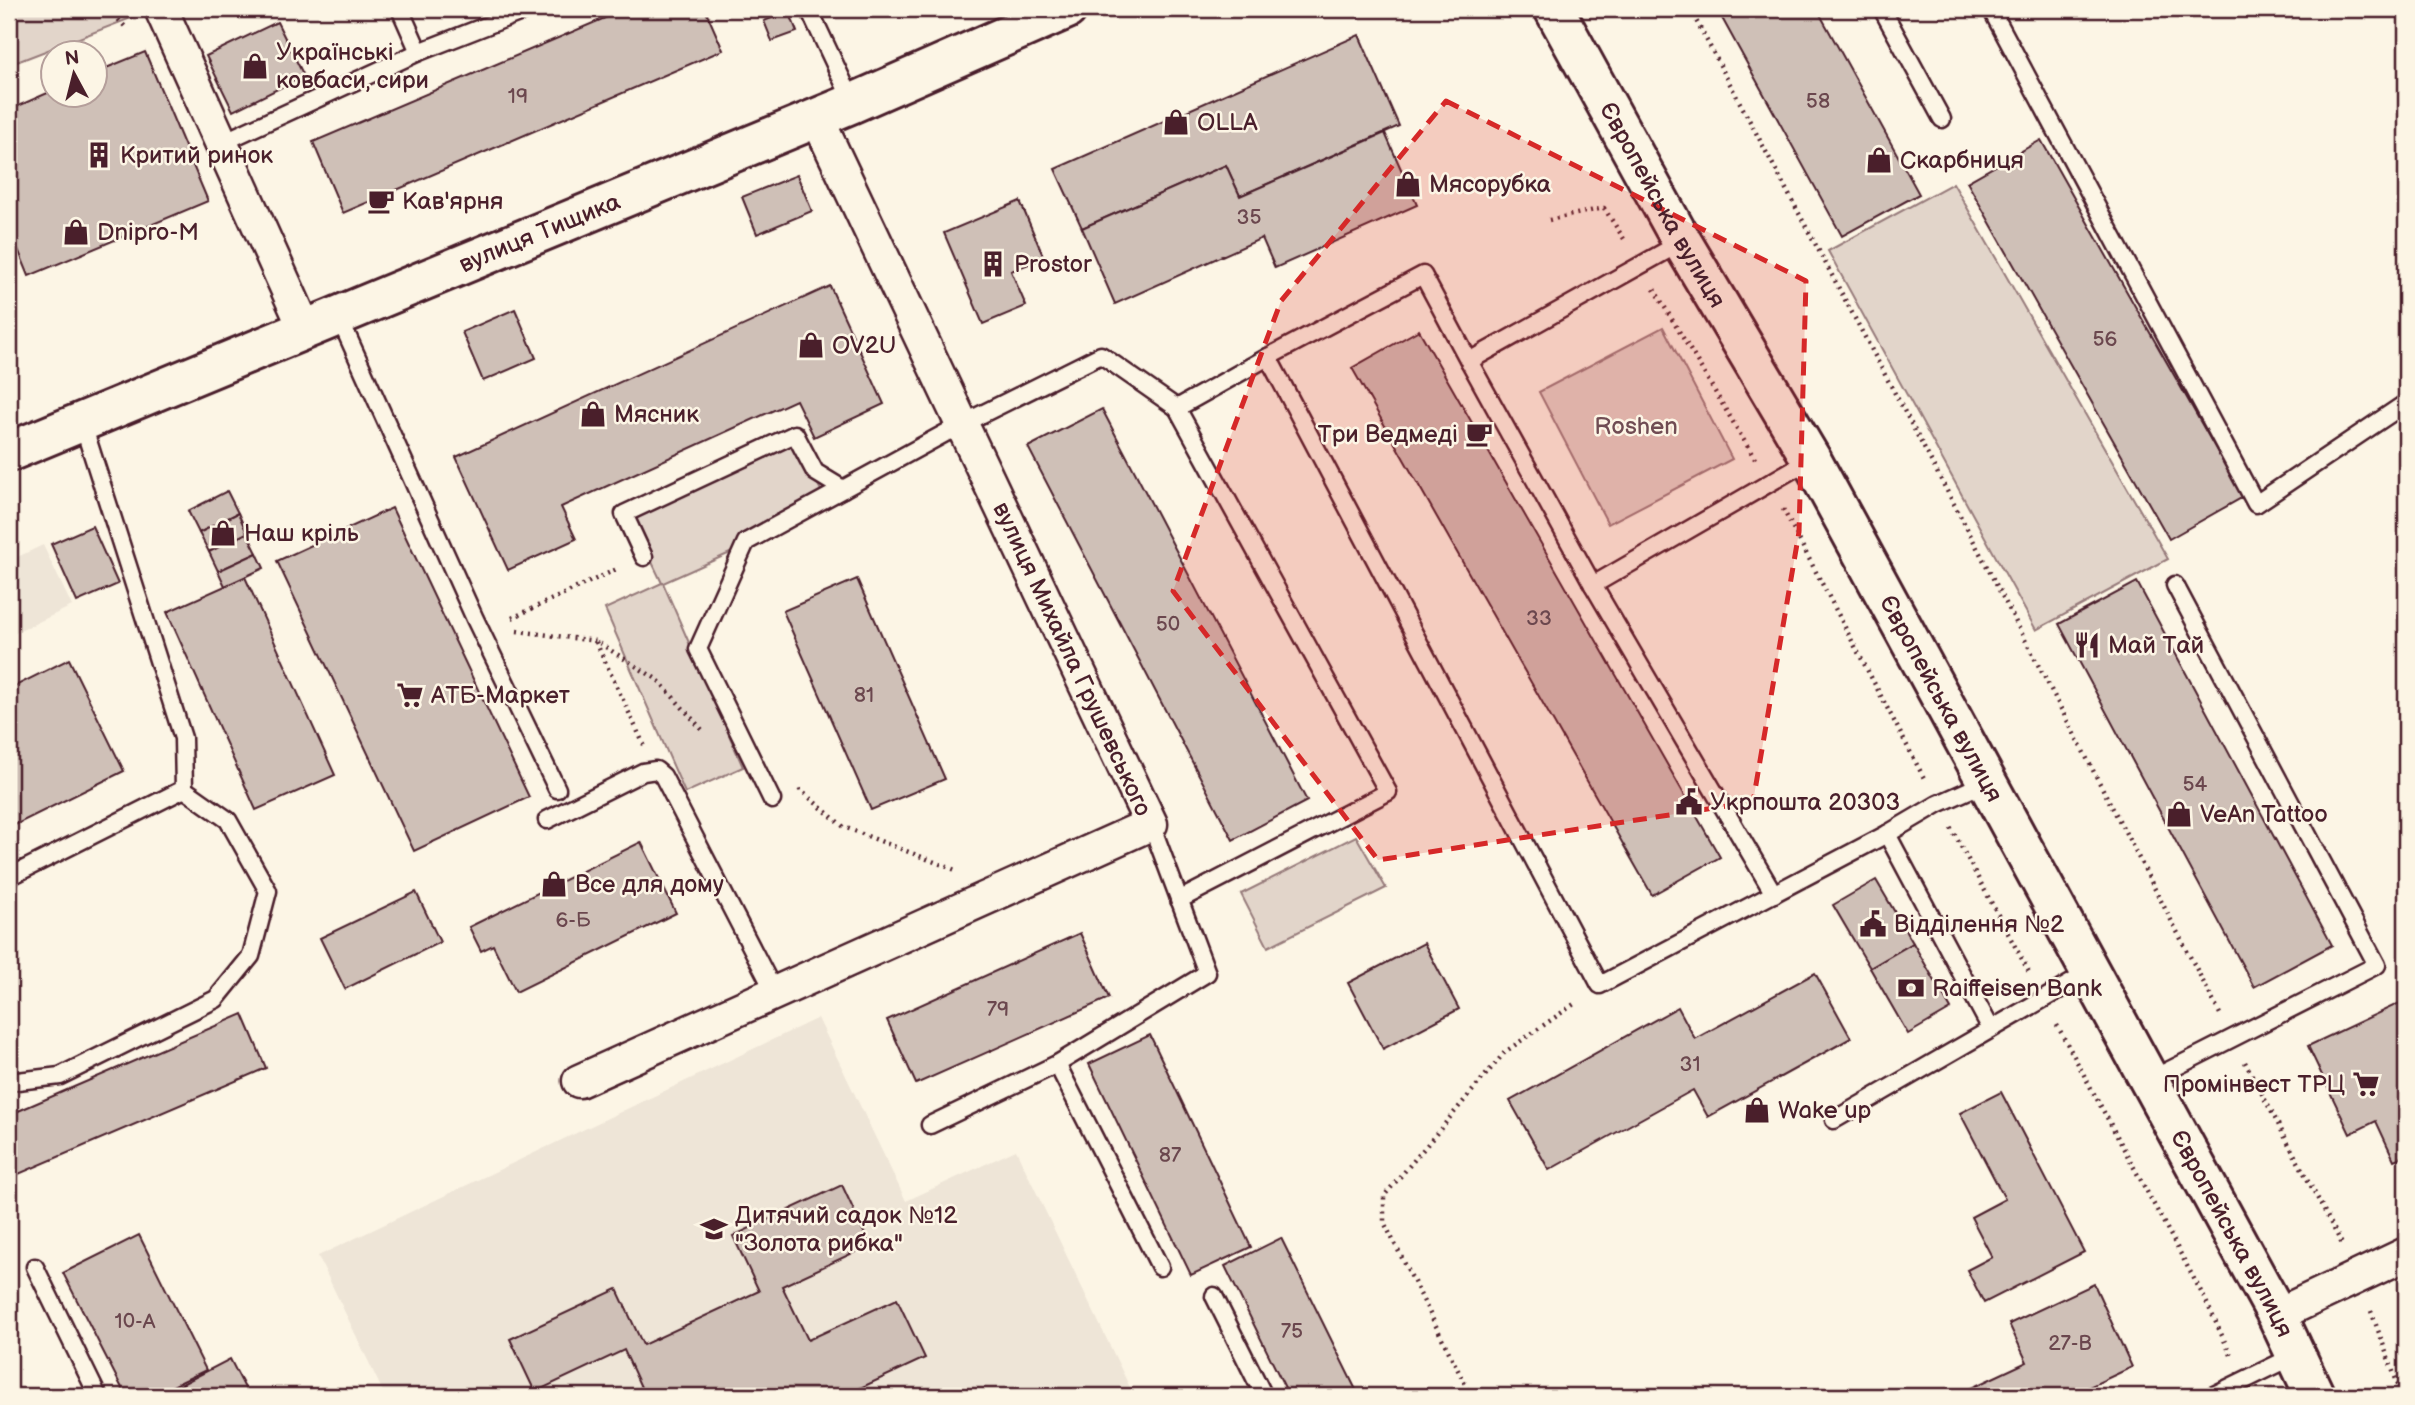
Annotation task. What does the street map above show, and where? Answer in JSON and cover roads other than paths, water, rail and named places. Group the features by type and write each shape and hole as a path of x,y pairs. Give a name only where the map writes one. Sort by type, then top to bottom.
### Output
{"main road":[{"name":"вулиця Тищика","path":"9,452 853,103 1067,9"},
{"name":"Європейська вулиця","path":"1554,9 1682,242 1811,459 2277,1315 2315,1396"}],"street":[{"path":"161,9 221,143 322,324"},
{"name":"вулиця Михайла Грушевського","path":"579,1081 1151,824 817,118"},
{"path":"2277,1315 2406,1254"}],"lane":[{"path":"400,9 419,52"},
{"path":"221,143 419,52 528,9"},
{"path":"809,9 853,103"},
{"path":"1882,9 1942,119"},
{"path":"1991,9 2256,504 2406,403"},
{"path":"1469,361 1682,242"},
{"path":"1177,408 1423,275 1593,585 1774,894"},
{"path":"322,324 475,619 557,789"},
{"path":"772,800 698,649 746,542 962,424 1101,355 1177,408 1388,792 1179,900"},
{"path":"1268,358 1600,985 1887,834 1938,804 1987,782"},
{"path":"82,422 183,738 184,789"},
{"path":"644,558 624,514 795,434 815,472 843,489"},
{"path":"1593,585 1811,459"},
{"path":"2150,1080 2377,965 2175,584"},
{"path":"547,820 643,772 656,770 663,776 775,993"},
{"path":"9,877 184,789"},
{"path":"9,1082 61,1076 216,999 251,956 268,891 228,820 184,789"},
{"path":"930,1125 1057,1064 1207,973 1151,824"},
{"path":"1887,834 1991,1029"},
{"path":"1834,1120 2091,972"},
{"path":"1057,1064 1160,1268"},
{"path":"35,1267 98,1396"},
{"path":"1214,1296 1264,1396"},
{"path":"2212,1396 2296,1355"}],"place":[{"name":"Українські ковбаси, сири","path":"255,66"},
{"name":"OLLA","path":"1176,122"},
{"name":"Критий ринок","path":"99,155"},
{"name":"Скарбниця","path":"1879,160"},
{"name":"Мясорубка","path":"1408,184"},
{"name":"Кав'ярня","path":"381,201"},
{"name":"Dnipro-M","path":"76,232"},
{"name":"Prostor","path":"993,264"},
{"name":"OV2U","path":"811,345"},
{"name":"Мясник","path":"593,414"},
{"name":"Три Ведмеді","path":"1479,434"},
{"name":"Наш кріль","path":"223,533"},
{"name":"Май Тай","path":"2087,645"},
{"name":"АТБ-Маркет","path":"410,695"},
{"name":"Укрпошта 20303","path":"1689,802"},
{"name":"VeAn Tattoo","path":"2179,814"},
{"name":"Все для дому","path":"554,884"},
{"name":"Відділення №2","path":"1873,924"},
{"name":"Raiffeisen Bank","path":"1911,988"},
{"name":"Промінвест ТРЦ","path":"2366,1084"},
{"name":"Wake up","path":"1757,1110"},
{"name":"Дитячий садок №12 \"Золота рибка\"","path":"714,1229"}],"park label":[{"name":"Roshen","path":"1636,426"}]}
